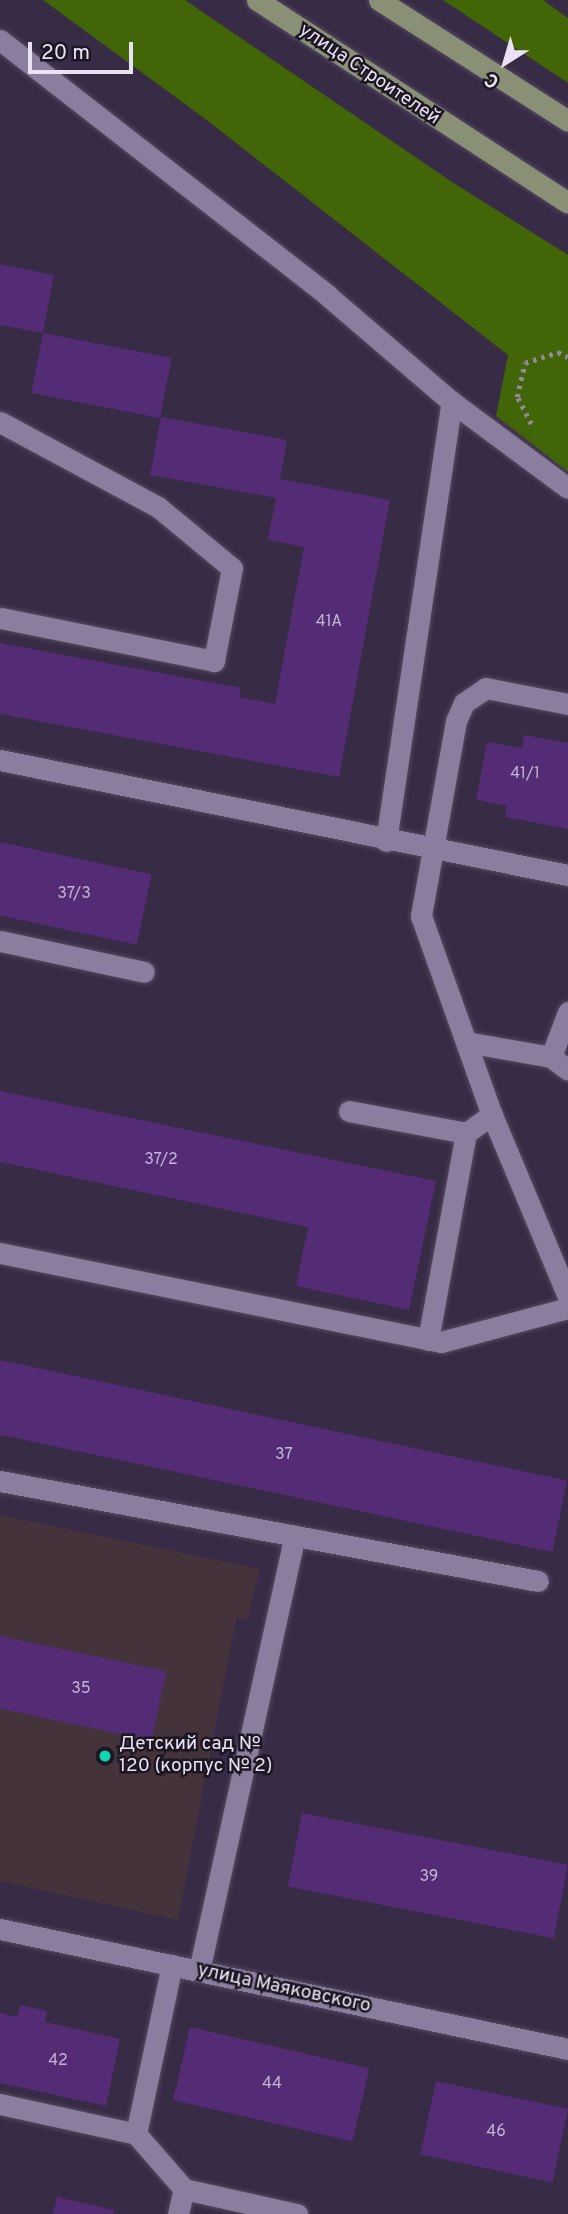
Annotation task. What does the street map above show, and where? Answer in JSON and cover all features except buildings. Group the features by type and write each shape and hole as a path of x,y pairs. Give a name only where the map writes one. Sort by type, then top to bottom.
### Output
{"main road":[{"name":"улица Строителей","path":"257,0 481,150 568,203"},
{"path":"379,0 568,121"}],"street":[{"path":"0,40 327,295 452,402 568,488"},
{"path":"386,841 452,402"},
{"path":"0,422 158,507 232,568 214,661 0,618"},
{"path":"568,704 486,688 472,693 456,721 421,916 492,1115 568,1297"},
{"path":"0,760 386,841 568,875"},
{"path":"0,941 144,972"},
{"path":"466,1042 560,1064 568,1012"},
{"path":"349,1111 466,1132 492,1115"},
{"path":"428,1340 466,1132"},
{"path":"0,1253 441,1342 568,1308"},
{"path":"0,1481 538,1581"},
{"path":"199,1971 295,1536"},
{"name":"улица Маяковского","path":"0,1929 568,2049"},
{"path":"136,2134 173,1965"},
{"path":"0,2104 136,2134 184,2189 297,2214"},
{"path":"178,2214 184,2189"}],"path":[{"path":"535,431 517,397 525,363 558,352 568,357"}],"shaded area":[{"name":"Детский сад № 120 (корпус № 2)","path":"0,1515 259,1569 248,1620 236,1618 178,1920 0,1881"}],"green space":[{"path":"43,0 185,0 455,184 568,255 568,472 496,416 508,355 204,118"},
{"path":"443,0 543,0 568,18 568,83"}],"place":[{"name":"Детский сад № 120 (корпус № 2)","path":"105,1756"}]}
